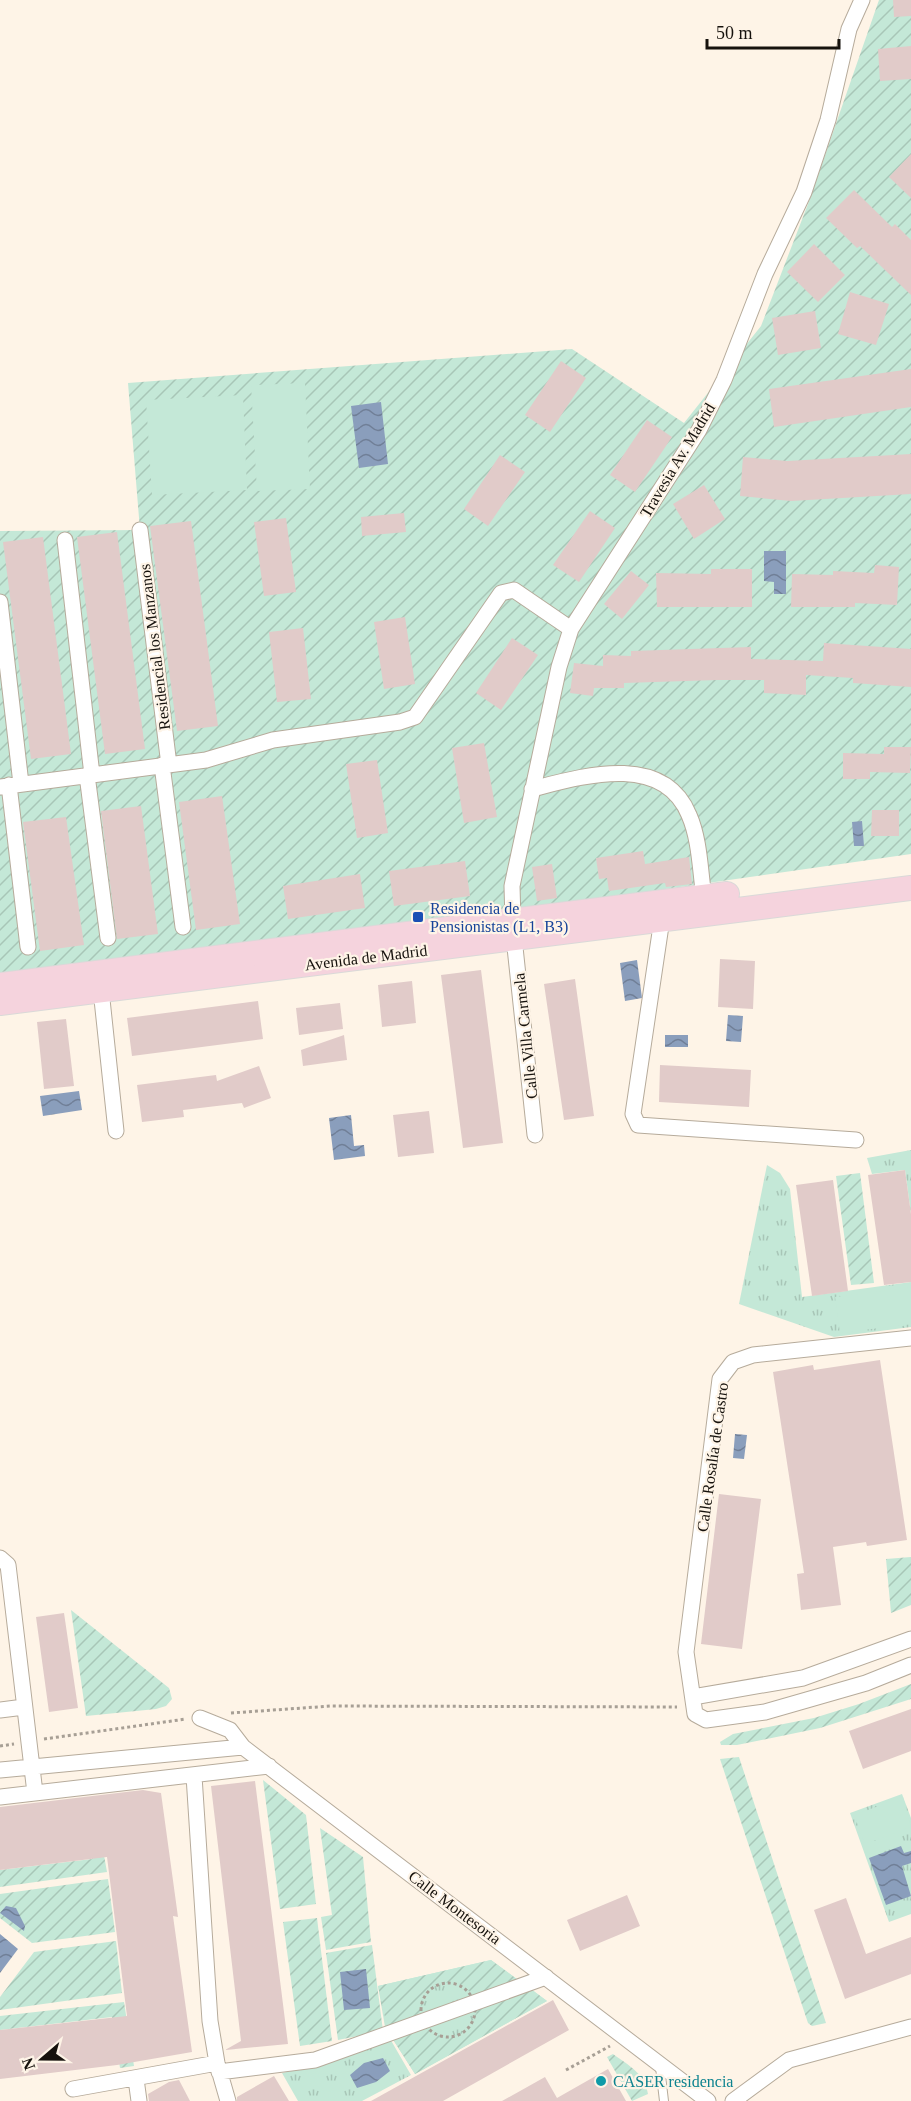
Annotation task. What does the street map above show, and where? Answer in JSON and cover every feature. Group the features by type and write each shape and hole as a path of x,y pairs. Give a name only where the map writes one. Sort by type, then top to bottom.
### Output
{"main road":[{"name":"Avenida de Madrid","path":"0,1003 513,930 704,897 911,871"},
{"name":"Avenida de Madrid","path":"0,985 513,930 662,919 911,888"}],"street":[{"name":"Travesia Av. Madrid","path":"513,930 512,886 559,667 571,629 699,430 724,380 765,274 804,192 828,120 849,29 862,0"},
{"name":"Residencial los Manzanos","path":"140,530 183,927"},
{"path":"65,540 108,938"},
{"path":"10,785 206,760 273,740 400,722 415,717 501,593 514,590 571,629"},
{"path":"0,602 10,785 28,947"},
{"path":"532,789 568,780 626,773 646,776 660,782 675,793 690,816 704,897"},
{"path":"662,919 633,1114 638,1125 856,1140"},
{"name":"Calle Villa Carmela","path":"513,930 535,1135"},
{"path":"101,990 116,1131"},
{"name":"Calle Rosalía de Castro","path":"693,1702 686,1652 720,1379 733,1362 753,1355 911,1338"},
{"path":"0,1558 8,1564 34,1793"},
{"path":"911,1639 858,1660 802,1678 693,1702 695,1714 706,1720 765,1712 855,1686 911,1665"},
{"path":"0,1710 24,1707"},
{"name":"Calle Montesoria","path":"200,1718 230,1730 243,1747 708,2101"},
{"path":"0,1770 243,1747"},
{"path":"0,1797 269,1766"},
{"path":"194,1776 210,2021 218,2067 228,2101"},
{"path":"73,2089 218,2067 315,2060 546,1977"},
{"path":"733,2101 789,2060 911,2027"},
{"path":"136,2079 139,2101"}],"lane":[{"path":"660,2064 664,2101"}],"path":[{"path":"28,1742 265,1709 331,1706 693,1702"},
{"path":"566,2070 624,2037"}],"green space":[{"path":"879,0 911,0 911,854 0,984 0,531 140,530 128,383 572,349 684,423 761,326 808,204"},
{"path":"305,383 310,489 257,491 251,385"},
{"path":"243,395 247,490 152,495 146,400"},
{"path":"911,1150 911,1214 905,1170 872,1174 867,1158"},
{"path":"767,1165 780,1173 790,1189 802,1297 911,1282 911,1327 834,1337 739,1304"},
{"path":"860,1173 874,1283 851,1285 836,1176"},
{"path":"911,1287 911,1324 840,1333 835,1297"},
{"path":"911,1557 911,1605 891,1613 886,1559"},
{"path":"71,1610 169,1688 172,1699 166,1706 86,1716"},
{"path":"911,1684 911,1699 820,1728 737,1745 721,1745 720,1742 733,1734 814,1718"},
{"path":"739,1757 826,2023 812,2026 808,2023 720,1759"},
{"path":"263,1780 306,1815 316,1904 280,1909"},
{"path":"902,1794 911,1818 911,1914 889,1922 850,1813"},
{"path":"903,1797 911,1827 865,1844 854,1815"},
{"path":"94,1800 107,1872 0,1887 0,1870 92,1859"},
{"path":"320,1828 363,1857 371,1942 326,1950 321,1917 332,1915"},
{"path":"108,1879 115,1932 32,1943 0,1918 0,1894"},
{"path":"317,1918 332,2041 300,2046 283,1922"},
{"path":"116,1941 122,1993 0,2010 0,1997 34,1952"},
{"path":"372,1945 383,2031 338,2040 326,1953"},
{"path":"491,1960 547,2001 415,2074 385,2027 378,1986"},
{"path":"491,1960 518,1980 474,1995 457,1982 441,1984 424,1996 420,2010 422,2019 388,2031 378,1986"},
{"path":"531,1989 547,2001 415,2074 392,2038 426,2027 442,2036 458,2035 471,2025 477,2008"},
{"path":"124,2002 134,2066 120,2068 112,2017 0,2030 0,2016"},
{"path":"389,2037 411,2075 362,2101 298,2101 282,2073 317,2065"},
{"path":"613,2054 640,2075 648,2094 632,2101 607,2057"}],"water":[{"path":"381,402 388,464 359,468 351,406"},
{"path":"764,551 786,551 786,594 774,594 774,582 764,581"},
{"path":"862,821 864,846 854,846 852,822"},
{"path":"637,960 642,998 625,1001 620,963"},
{"path":"728,1015 743,1016 741,1042 726,1041"},
{"path":"665,1035 688,1035 688,1047 665,1047"},
{"path":"79,1091 82,1110 43,1116 40,1096"},
{"path":"351,1115 354,1146 364,1145 365,1156 334,1160 329,1118"},
{"path":"735,1434 747,1435 744,1459 733,1458"},
{"path":"901,1846 904,1853 911,1851 911,1863 902,1866 911,1896 886,1905 869,1858"},
{"path":"6,1906 16,1908 25,1926 24,1931 0,1913"},
{"path":"0,1934 18,1949 0,1973"},
{"path":"366,1969 370,2008 344,2010 340,1972"},
{"path":"383,2058 390,2071 376,2082 357,2088 350,2075 364,2063"}],"building":[{"path":"893,0 911,0 911,16 894,17"},
{"path":"911,46 911,79 880,81 878,49"},
{"path":"911,154 911,198 889,177"},
{"path":"854,190 892,227 895,224 911,240 911,295 860,246 857,248 826,218"},
{"path":"814,244 845,275 818,302 787,272"},
{"path":"850,292 889,304 876,345 838,334"},
{"path":"815,311 821,348 778,355 772,318"},
{"path":"561,361 586,378 550,432 525,415"},
{"path":"911,369 911,407 774,427 769,389"},
{"path":"647,420 672,437 635,492 610,475"},
{"path":"911,454 911,494 791,501 740,496 743,457 787,461"},
{"path":"500,455 525,472 488,526 464,509"},
{"path":"704,485 725,519 694,539 673,504"},
{"path":"590,511 615,528 579,582 553,565"},
{"path":"404,513 406,532 362,536 361,517"},
{"path":"286,518 296,592 264,596 254,522"},
{"path":"191,521 218,726 177,731 150,526"},
{"path":"117,532 145,749 105,754 77,537"},
{"path":"43,537 71,754 31,759 3,542"},
{"path":"875,565 899,567 897,605 855,603 855,607 791,607 792,574 833,575 833,571 874,573"},
{"path":"711,569 752,569 752,607 657,607 656,573 711,574"},
{"path":"631,571 649,585 622,619 604,604"},
{"path":"405,617 415,684 384,689 374,622"},
{"path":"303,628 311,699 277,702 269,632"},
{"path":"512,638 538,655 501,710 476,693"},
{"path":"824,643 911,649 911,687 853,683 853,678 806,675 806,695 764,693 764,680 624,683 624,688 594,688 593,696 570,693 574,663 603,666 603,655 631,656 631,651 751,647 751,659 823,661"},
{"path":"484,743 497,817 464,823 452,748"},
{"path":"884,747 911,747 910,773 870,772 870,779 843,779 843,753 884,754"},
{"path":"377,760 388,833 357,838 346,764"},
{"path":"222,796 240,924 196,930 179,802"},
{"path":"141,806 158,934 117,939 101,811"},
{"path":"872,810 899,810 899,836 871,836"},
{"path":"66,817 84,945 40,951 23,822"},
{"path":"643,851 645,864 689,857 692,884 666,887 665,883 609,891 607,878 599,879 596,858"},
{"path":"465,861 470,896 394,906 389,871"},
{"path":"552,864 557,898 537,901 532,867"},
{"path":"360,874 365,908 288,919 283,886"},
{"path":"720,959 755,961 753,1009 718,1007"},
{"path":"481,970 503,1143 463,1148 441,975"},
{"path":"575,979 594,1116 564,1120 544,984"},
{"path":"412,981 416,1023 382,1027 378,985"},
{"path":"258,1001 263,1039 132,1056 127,1018"},
{"path":"340,1003 343,1029 299,1035 296,1008"},
{"path":"66,1019 74,1086 44,1089 37,1022"},
{"path":"344,1035 347,1060 303,1066 301,1050"},
{"path":"660,1065 751,1070 749,1107 659,1102"},
{"path":"259,1066 271,1098 244,1108 242,1103 183,1110 184,1117 142,1122 137,1085 216,1075 217,1081"},
{"path":"429,1111 434,1153 398,1157 393,1115"},
{"path":"905,1170 911,1214 911,1282 884,1285 868,1175"},
{"path":"833,1180 848,1291 812,1296 796,1185"},
{"path":"880,1360 907,1540 867,1546 866,1542 833,1547 841,1605 801,1610 797,1574 804,1573 773,1372 813,1365 814,1370"},
{"path":"719,1494 761,1499 742,1649 701,1644"},
{"path":"64,1613 78,1708 49,1712 36,1617"},
{"path":"911,1709 911,1751 863,1769 849,1731"},
{"path":"255,1781 288,2044 225,2050 241,2041 211,1786"},
{"path":"143,1790 161,1793 178,1917 173,1916 192,2052 117,2065 0,2079 0,2030 127,2016 107,1857 0,1870 0,1807"},
{"path":"627,1895 640,1926 580,1951 567,1920"},
{"path":"846,1898 866,1954 911,1937 911,1974 845,1999 814,1910"},
{"path":"553,2000 569,2030 443,2101 371,2101"},
{"path":"608,2069 626,2101 502,2101 545,2077 557,2098"},
{"path":"274,2076 289,2101 237,2101 237,2097"},
{"path":"179,2080 190,2101 149,2101 148,2094 169,2082"}],"place":[{"name":"Residencia de Pensionistas (L1, B3)","path":"418,917"},
{"name":"CASER residencia","path":"601,2081"}]}
